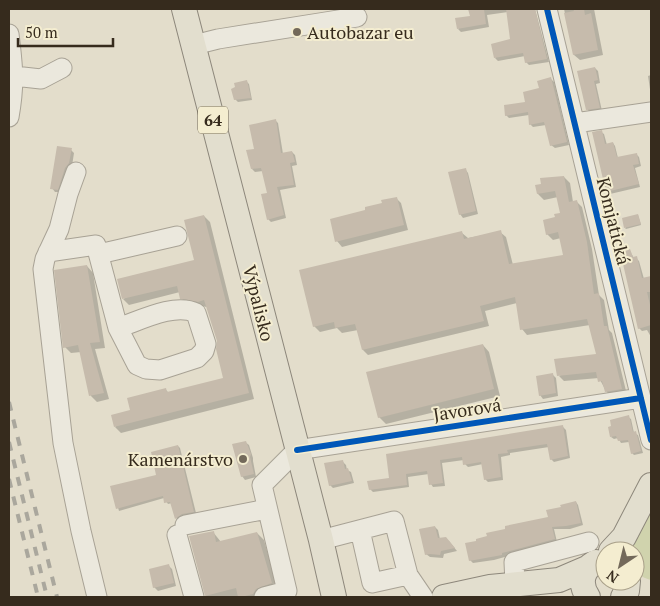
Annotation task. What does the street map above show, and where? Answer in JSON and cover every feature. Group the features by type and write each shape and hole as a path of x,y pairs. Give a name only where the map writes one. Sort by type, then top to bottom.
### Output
{"main road":[{"name":"Výpalisko","path":"184,9 334,597"},
{"path":"614,541 651,485"},
{"path":"444,597 490,587 560,580 595,559"},
{"path":"586,595 582,580 595,565"},
{"path":"560,580 586,595"}],"street":[{"name":"Komjatická","path":"547,9 651,440"},
{"path":"194,45 218,38 357,17"},
{"path":"9,34 14,76 9,117"},
{"path":"14,76 42,79 62,68"},
{"path":"575,123 651,112"},
{"path":"76,172 59,229 48,252 43,269 64,443 81,531 97,597"},
{"path":"99,254 177,236"},
{"path":"48,252 96,245 118,328 137,364 146,369 160,370 197,358 204,351 206,344 196,313 187,308 170,310 118,328"},
{"name":"Javorová","path":"297,450 641,398"},
{"path":"264,597 287,591 262,485 297,450"},
{"path":"194,597 181,530 266,506"},
{"path":"321,540 394,521 408,575 423,597"},
{"path":"360,530 372,583 408,575"},
{"path":"515,584 514,562 595,554"}],"green space":[{"path":"651,498 651,580 645,578 645,541 633,541 636,529"}],"building":[{"path":"468,9 484,9 486,24 457,29 455,18 470,16"},
{"path":"506,9 535,9 547,59 525,63 523,53 494,58 491,44 510,39"},
{"path":"573,9 584,9 585,15 591,13 598,50 573,55 564,13 574,11"},
{"path":"595,67 598,80 594,81 600,108 586,110 577,71"},
{"path":"551,77 567,142 550,146 544,122 529,125 528,112 505,116 504,105 525,102 523,92 539,88 537,81"},
{"path":"247,80 251,98 234,100 231,89 235,87 234,83"},
{"path":"276,119 281,153 292,151 295,162 290,163 294,185 277,187 284,215 267,220 261,194 267,193 261,168 251,169 246,150 254,149 249,125"},
{"path":"602,130 605,144 613,142 617,157 637,153 639,164 633,165 639,184 606,192 592,132"},
{"path":"57,146 72,148 69,163 65,168 58,190 50,189"},
{"path":"466,168 476,211 459,215 448,172"},
{"path":"564,176 569,202 577,200 587,242 594,294 599,293 604,326 607,326 622,389 605,392 602,381 598,382 596,372 557,376 554,359 596,354 587,319 520,330 515,297 480,306 484,321 362,350 355,324 335,328 334,322 313,327 299,270 462,231 464,239 501,230 509,264 563,255 558,232 546,235 543,220 555,217 554,214 560,213 555,191 537,194 535,185 541,184 540,178"},
{"path":"397,197 404,225 335,242 330,219 365,210 365,207 382,203 381,200"},
{"path":"638,214 641,224 624,228 622,218"},
{"path":"204,215 249,393 114,427 111,415 130,410 127,398 166,388 167,392 223,378 216,349 217,341 204,300 198,302 180,299 177,286 122,299 117,279 194,260 184,220"},
{"path":"630,249 633,257 637,256 642,278 651,276 651,292 647,292 651,309 651,325 638,329 620,251"},
{"path":"87,265 100,342 90,343 104,393 89,396 78,345 63,348 54,270"},
{"path":"483,344 494,389 378,418 366,372"},
{"path":"553,373 556,393 539,396 536,376"},
{"path":"629,415 633,432 636,431 641,451 631,454 628,440 618,441 616,436 610,437 608,427 611,426 610,420"},
{"path":"563,425 568,456 550,460 547,444 507,450 508,453 498,454 501,477 484,480 481,462 463,465 462,457 440,460 443,483 429,485 427,471 406,474 407,485 369,490 367,481 389,478 386,454"},
{"name":"Kamenárstvo","path":"246,441 251,454 254,474 241,477 232,444"},
{"path":"178,445 194,512 182,514 175,519 170,502 164,503 163,496 116,509 110,486 156,475 151,452"},
{"path":"343,460 345,469 348,468 352,481 329,486 324,463"},
{"path":"576,501 581,523 552,527 555,539 502,553 502,555 469,561 465,543 487,536 486,533 505,529 505,526 548,517 546,510"},
{"path":"435,526 438,538 446,537 455,548 441,551 440,555 425,555 419,529"},
{"path":"214,531 216,542 257,532 272,583 256,589 253,594 241,597 238,597 236,588 205,596 189,536"},
{"path":"169,564 174,583 153,588 149,569"}],"railway":[{"path":"9,402 57,597"},
{"path":"9,442 47,597"},
{"path":"9,479 38,597"}],"cycle path":[{"path":"547,9 651,440"},
{"path":"297,450 641,398"}],"place":[{"name":"Autobazar eu","path":"297,32"},
{"name":"Kamenárstvo","path":"243,459"}]}
